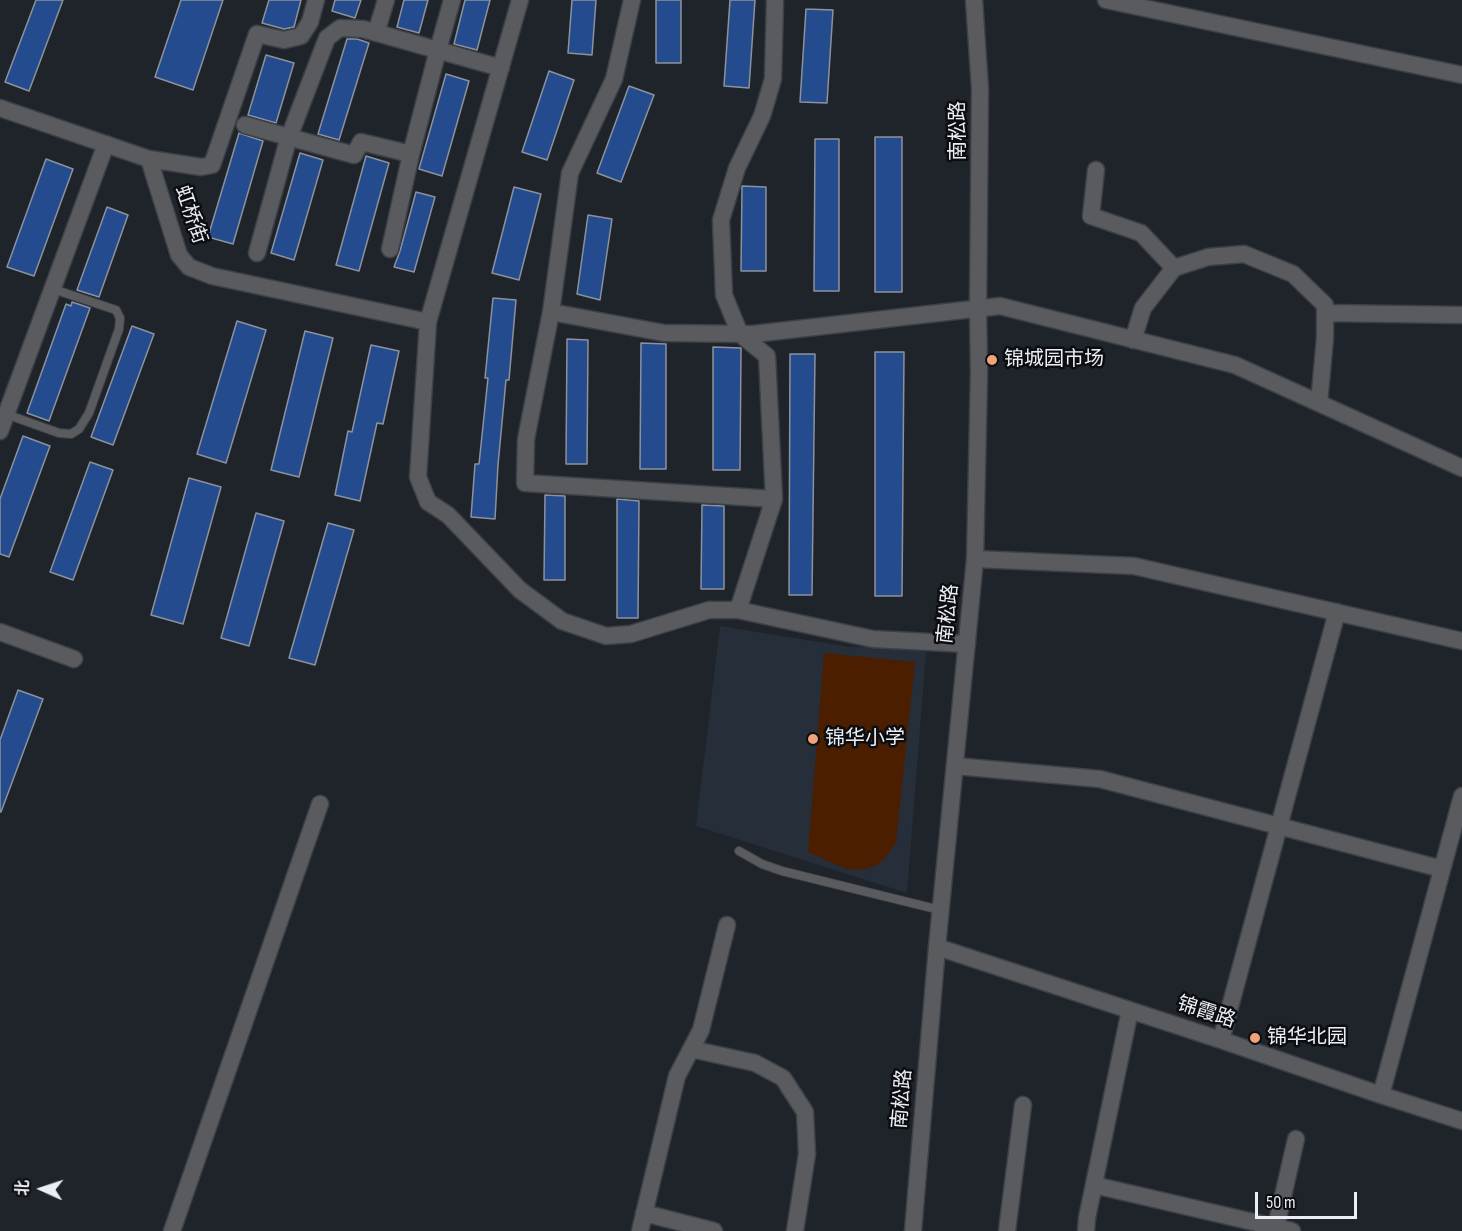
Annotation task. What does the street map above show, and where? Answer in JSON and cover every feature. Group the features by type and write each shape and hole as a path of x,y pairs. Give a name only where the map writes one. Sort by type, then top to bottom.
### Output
{"street":[{"path":"0,108 149,159 201,167 212,165 257,34 284,40 301,36 310,22 316,0"},
{"path":"376,33 386,0"},
{"path":"390,249 411,154 452,0"},
{"path":"520,0 428,322 418,477 428,502 448,515 520,590 562,621 606,636 631,634 709,610 738,610 873,639 967,644"},
{"path":"633,0 614,79 570,173 551,312 526,439 525,483 774,499"},
{"path":"738,610 774,499 767,357 740,334 724,295 721,220 736,168 762,116 773,79 775,0"},
{"name":"南松路","path":"913,1231 936,947 975,559 979,373 980,89 974,0"},
{"path":"1106,0 1462,75"},
{"path":"256,253 289,137 327,38 340,28 376,33 501,68"},
{"path":"245,124 354,155 361,142 411,154"},
{"path":"0,431 3,413 53,289 106,144"},
{"name":"虹桥街","path":"149,159 179,255 189,267 212,276 428,322"},
{"path":"1096,170 1091,216 1141,233 1174,268"},
{"path":"1133,340 1143,308 1174,268 1208,257 1244,254 1293,274 1325,304 1325,338 1318,403"},
{"path":"551,312 664,333 753,334 1000,306 1235,365 1462,468"},
{"path":"1325,313 1462,315"},
{"path":"975,559 1134,566 1462,641"},
{"path":"1221,1040 1337,612"},
{"path":"0,632 74,660"},
{"path":"955,766 1100,779 1443,868"},
{"path":"1381,1095 1462,796"},
{"path":"172,1231 320,804"},
{"path":"640,1231 677,1077 701,1030 727,925"},
{"name":"锦霞路","path":"936,947 1462,1121"},
{"path":"1086,1231 1130,1010"},
{"path":"691,1049 754,1063 783,1078 804,1112 807,1154 795,1231"},
{"path":"1007,1231 1023,1105"},
{"path":"1094,1185 1281,1230 1296,1139"},
{"path":"644,1213 714,1231"}],"lane":[{"path":"3,413 59,433 71,434 79,429 89,413 119,329 120,318 116,310 53,289"},
{"path":"739,851 762,864 782,871 940,910"}],"shaded area":[{"name":"锦华小学","path":"720,626 850,647 886,646 926,652 907,893 696,826"},
{"path":"824,653 915,662 896,842 886,857 875,866 861,870 846,869 808,852"}],"building":[{"path":"36,0 63,0 29,91 5,82"},
{"path":"181,0 223,0 193,90 155,77"},
{"path":"269,0 301,0 294,27 284,29 262,23"},
{"path":"335,0 361,0 355,18 332,11"},
{"path":"404,0 428,0 419,33 397,27"},
{"path":"465,0 490,0 477,50 454,44"},
{"path":"572,0 596,0 592,55 568,53"},
{"path":"656,0 681,0 681,63 656,63"},
{"path":"730,0 755,0 749,88 724,86"},
{"path":"806,9 833,10 827,103 800,102"},
{"path":"347,39 369,43 339,140 318,134"},
{"path":"266,55 294,63 276,123 248,115"},
{"path":"549,71 574,80 547,160 522,152"},
{"path":"446,74 469,81 442,176 419,169"},
{"path":"629,86 654,95 621,182 597,173"},
{"path":"239,133 263,141 233,244 208,237"},
{"path":"875,137 902,137 902,292 875,292"},
{"path":"815,139 839,139 839,291 814,291"},
{"path":"300,153 323,160 294,260 271,253"},
{"path":"366,156 389,163 359,271 336,265"},
{"path":"46,159 73,169 34,276 7,267"},
{"path":"742,186 766,187 766,271 741,271"},
{"path":"514,187 541,194 519,280 492,273"},
{"path":"416,192 435,197 414,272 394,267"},
{"path":"107,207 128,215 99,297 77,290"},
{"path":"588,215 612,219 600,300 577,294"},
{"path":"493,298 516,300 509,380 506,380 495,519 471,517 475,464 479,464 488,378 485,378"},
{"path":"72,302 90,308 49,421 27,413 66,304 71,306"},
{"path":"237,321 266,330 226,463 197,454"},
{"path":"132,326 154,334 113,445 91,437"},
{"path":"305,331 333,338 299,477 271,470"},
{"path":"567,339 588,340 587,464 566,464"},
{"path":"641,343 666,344 666,469 640,469"},
{"path":"371,345 399,351 383,424 377,423 360,501 335,495 348,431 352,432"},
{"path":"713,347 741,348 740,470 713,470"},
{"path":"875,352 904,352 902,596 875,596"},
{"path":"790,354 815,354 812,595 789,595"},
{"path":"23,436 50,446 9,557 0,554 0,499"},
{"path":"90,462 113,470 73,580 50,572"},
{"path":"189,478 221,487 183,624 151,615"},
{"path":"545,495 565,496 565,580 544,580"},
{"path":"617,499 639,501 638,618 617,618"},
{"path":"702,505 724,506 724,589 701,589"},
{"path":"256,513 284,521 249,646 221,638"},
{"path":"328,523 354,530 315,665 289,658"},
{"path":"18,690 43,699 0,812 0,740"}],"place":[{"name":"锦城园市场","path":"992,360"},
{"name":"锦华小学","path":"813,739"},
{"name":"锦华北园","path":"1255,1038"}]}
